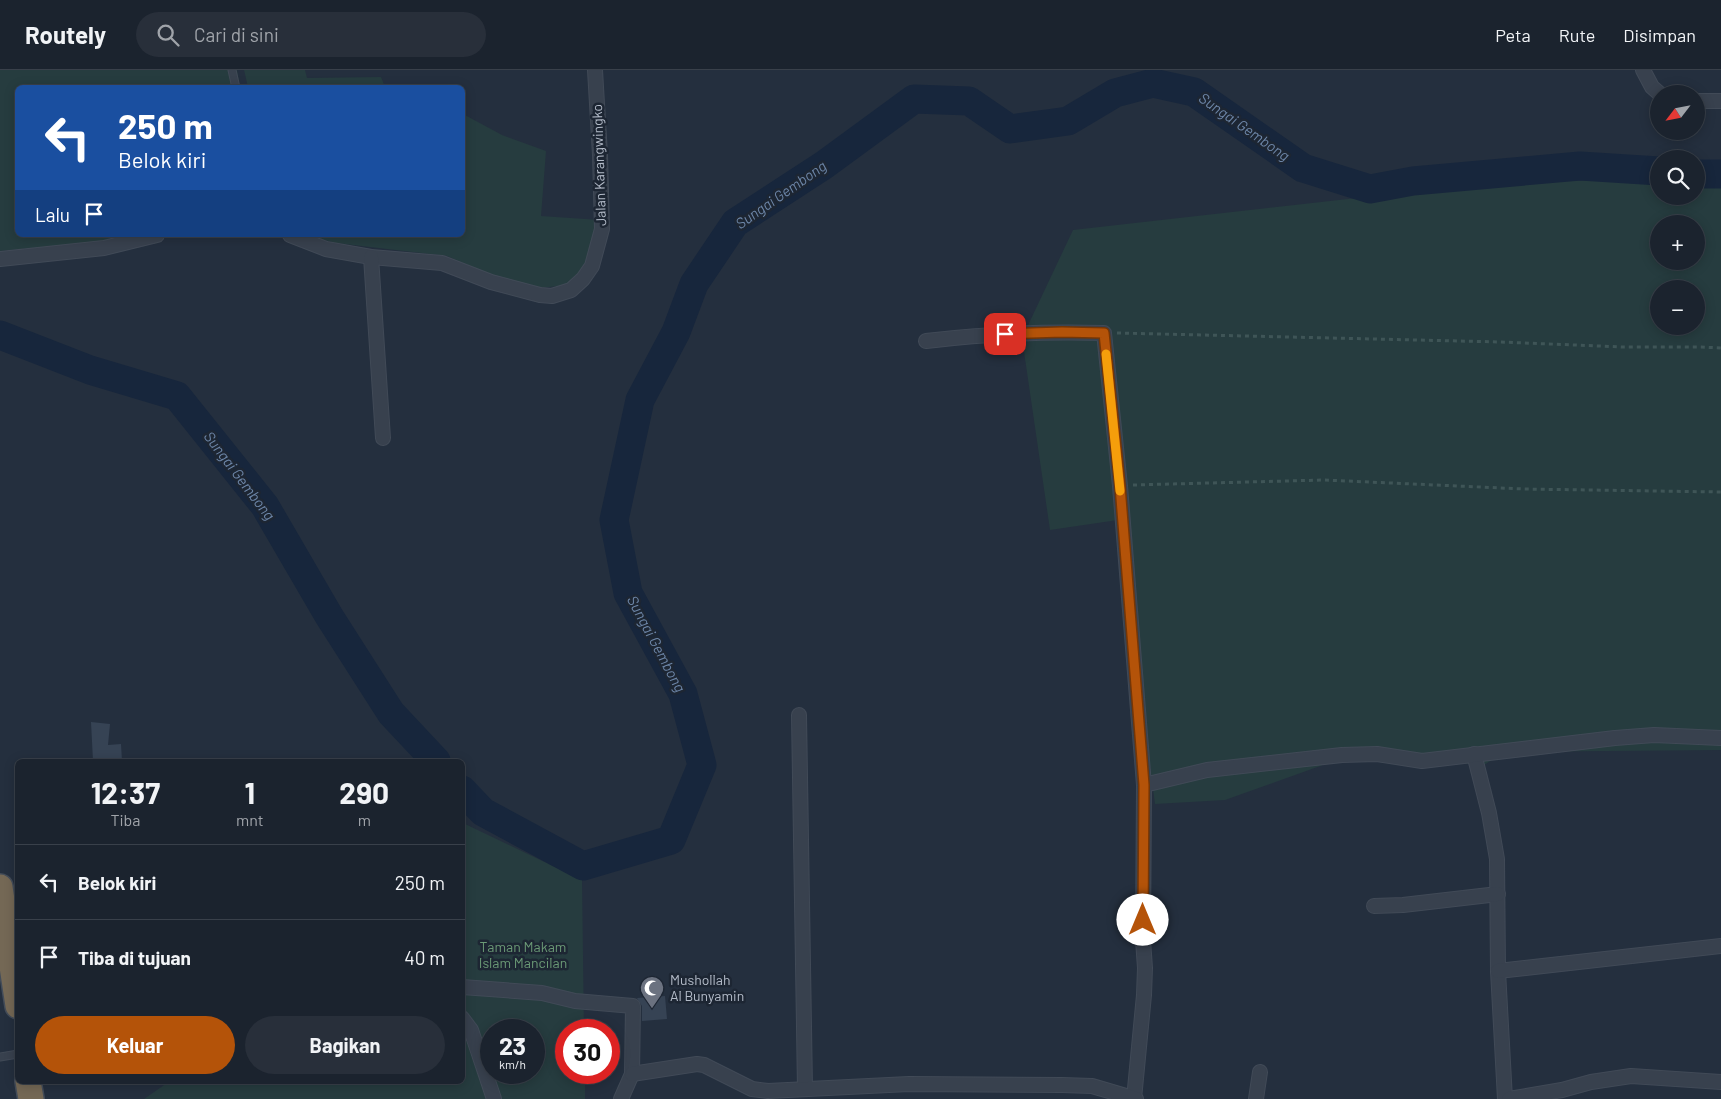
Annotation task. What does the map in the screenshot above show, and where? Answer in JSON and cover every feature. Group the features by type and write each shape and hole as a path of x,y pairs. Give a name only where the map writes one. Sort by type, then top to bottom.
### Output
{"highway":[{"path":"0,887 5,951 15,993"},
{"path":"28,1084 30,1099"}],"street":[{"name":"Jalan Karangwingko","path":"295,237 326,249 371,257 442,263 491,282 540,295 552,296 571,290 583,280 592,266 602,229 600,155 594,70"},
{"path":"1643,70 1651,85"},
{"path":"1705,101 1721,101"},
{"path":"0,259 104,248 149,237"},
{"path":"371,257 383,438"},
{"path":"632,1074 697,1064 704,1065 752,1088 768,1091 909,1084 1062,1084 1092,1086 1135,1099 1144,977 1144,785 1120,486 1104,333 986,334 926,340"},
{"path":"799,715 805,1089"},
{"path":"1144,785 1207,770 1342,755 1377,754 1422,761 1615,738 1654,735 1721,738"},
{"path":"1474,754 1497,859 1498,971 1507,1099 1631,1076 1721,1082"},
{"path":"1374,906 1403,905 1498,894"},
{"path":"1498,971 1721,946"},
{"path":"465,987 542,993 576,1001 633,1006 632,1074 621,1099"},
{"path":"465,1022 471,1030 494,1099"},
{"path":"1256,1099 1260,1072"},
{"path":"742,1099 752,1088"}],"lane":[{"path":"232,70 235,85"},
{"path":"0,1056 15,1054"}],"path":[{"path":"1104,333 1721,348"},
{"path":"1120,486 1324,480 1524,489 1721,492"}],"green space":[{"path":"0,70 237,70 240,85 15,85 15,237 125,237 110,241 0,251"},
{"path":"244,70 305,70 307,78 381,77 384,85 248,85"},
{"path":"465,115 502,135 546,151 541,216 600,220 591,261 569,285 539,288 491,275 447,256 336,243 314,237 465,237"},
{"path":"1705,178 1721,178 1721,750 1505,752 1484,765 1348,756 1225,800 1155,804 1118,520 1050,530 1022,338 1073,230 1499,182 1650,179 1650,205 1705,205"},
{"name":"Taman Makam Islam Mancilan","path":"465,824 582,880 584,1019 555,1019 555,1084 585,1084 585,1099 144,1099 166,1084 465,1084"}],"building":[{"path":"91,722 110,724 108,745 121,744 122,759 93,759"},
{"name":"Mushollah Al Bunyamin","path":"665,996 667,1019 642,1021 642,1006 637,998"}],"waterway":[{"name":"Sungai Gembong","path":"465,793 483,812 583,866 671,840 702,765 683,694 628,593 614,520 640,400 676,332 694,284 735,223 824,165 914,99 969,101 1010,129 1068,121 1115,93 1153,83 1194,92 1303,168 1370,189 1413,181 1580,166 1650,170"},
{"name":"Sungai Gembong","path":"1705,174 1721,174"},
{"name":"Sungai Gembong","path":"0,335 90,370 177,396 265,506 329,616 391,713 434,759"}],"slow traffic":[{"path":"1106,354 1120,491"}],"place":[{"name":"Mushollah Al Bunyamin","path":"652,1009"}],"route":[{"path":"1005,334 1104,333 1120,486 1144,785 1143,920"}]}
